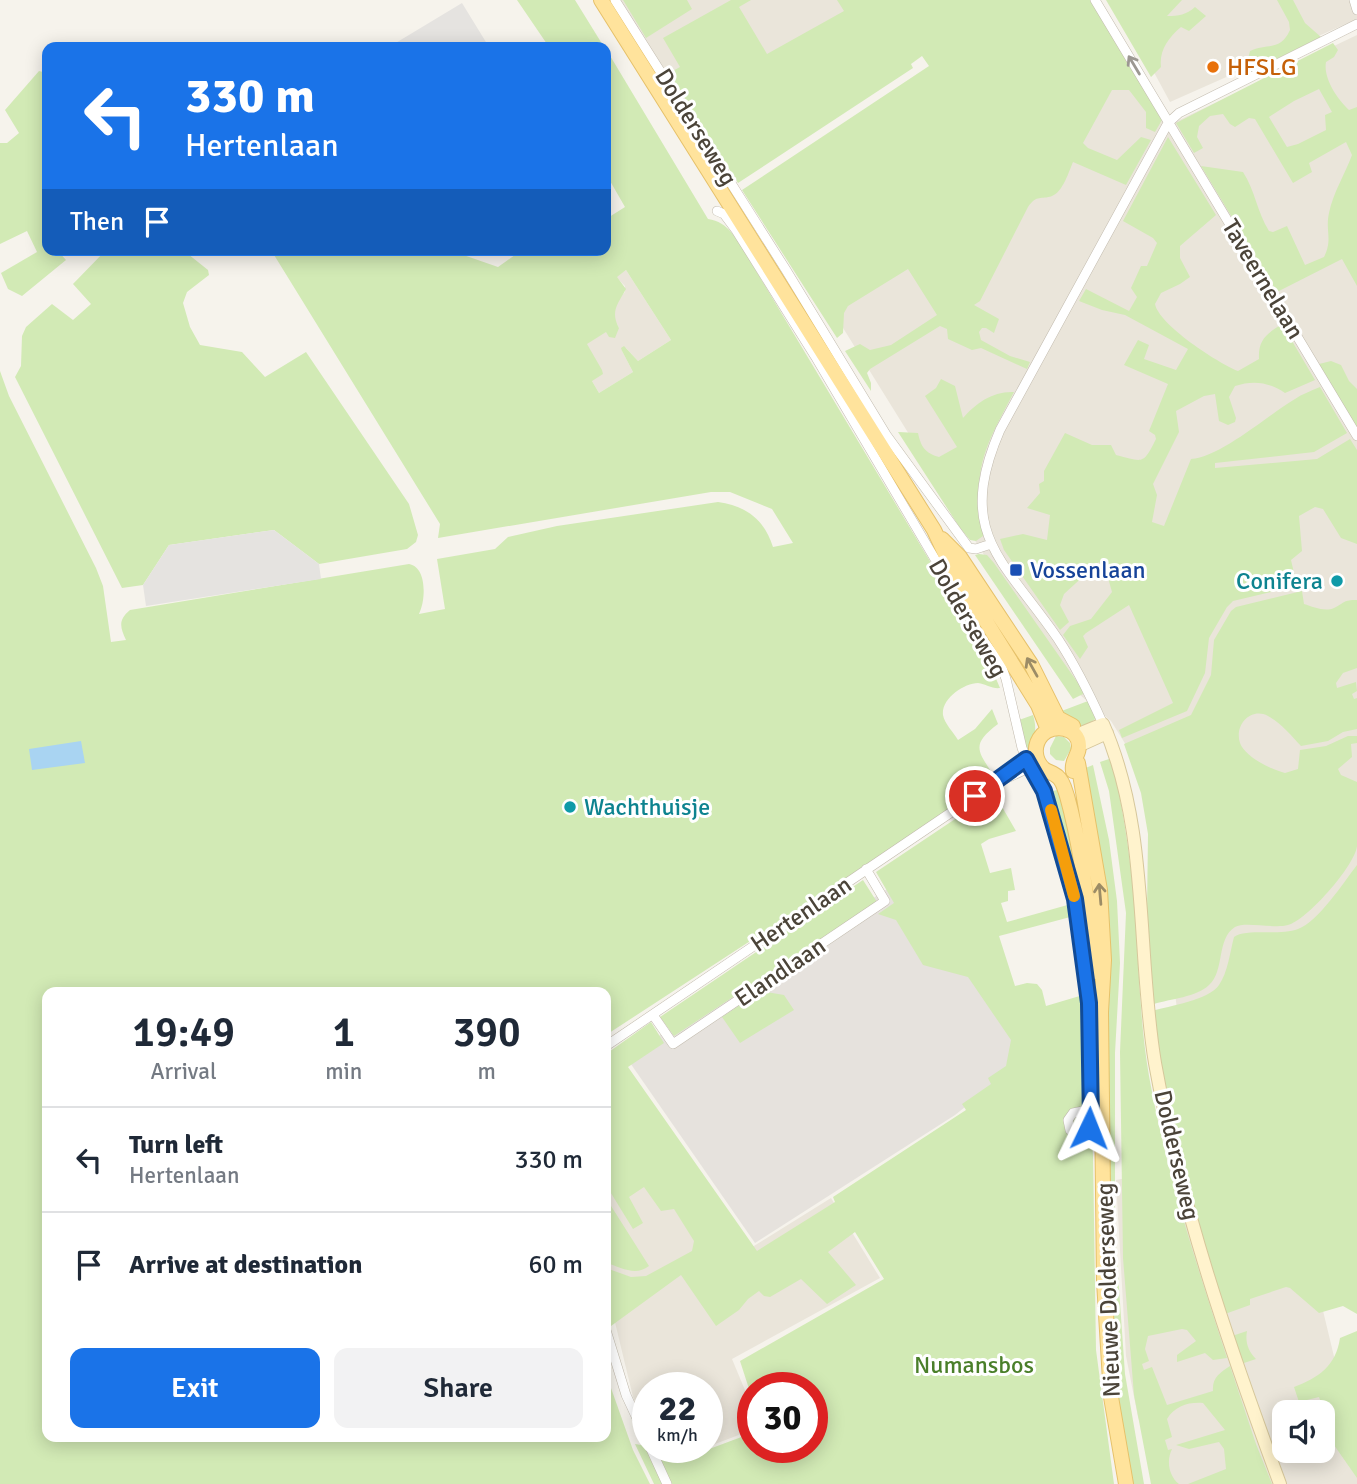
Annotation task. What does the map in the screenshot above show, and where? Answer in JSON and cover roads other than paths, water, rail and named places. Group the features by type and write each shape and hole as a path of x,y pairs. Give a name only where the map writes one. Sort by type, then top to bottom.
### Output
{"main road":[{"name":"Dolderseweg","path":"601,0 934,530 949,562 1032,698 1045,732"},
{"name":"Dolderseweg","path":"934,530 960,557 1031,664 1058,718 1077,733"},
{"path":"1077,733 1083,755 1075,765 1056,768 1038,763 1038,741 1045,732 1062,728 1077,733 1105,728"},
{"name":"Dolderseweg","path":"1105,728 1116,754 1130,815 1137,859 1155,1059 1174,1161 1240,1377 1280,1484"},
{"name":"Nieuwe Dolderseweg","path":"1038,763 1059,777 1073,824 1101,1012"},
{"name":"Nieuwe Dolderseweg","path":"1075,765 1100,890 1104,960 1101,1012 1104,1281 1115,1428 1126,1484"}],"street":[{"name":"Dolderseweg","path":"615,0 786,270 887,436 969,548 976,549 991,544 1009,574 1059,641 1105,728"},
{"name":"Taveernelaan","path":"1095,0 1357,436"},
{"path":"1354,0 1357,10"},
{"path":"991,544 982,517 981,504 984,473 991,451 1168,123 1179,113 1357,24"},
{"name":"Dolderseweg","path":"717,211 724,214 736,230 815,356 981,637 1001,665 1038,763 1075,899 1089,1003 1090,1116"},
{"name":"Hertenlaan","path":"611,1043 996,782 1038,763"},
{"name":"Elandlaan","path":"653,1014 673,1044 885,901 866,869"},
{"path":"611,1346 632,1408"},
{"path":"657,1463 667,1484"}],"water":[{"path":"81,741 85,763 32,770 29,749"}],"place":[{"name":"HFSLG","path":"1213,67"},
{"name":"Vossenlaan","path":"1016,570"},
{"name":"Conifera","path":"1337,581"},
{"name":"Wachthuisje","path":"570,807"}],"park label":[{"name":"Numansbos","path":"974,1365"}]}
